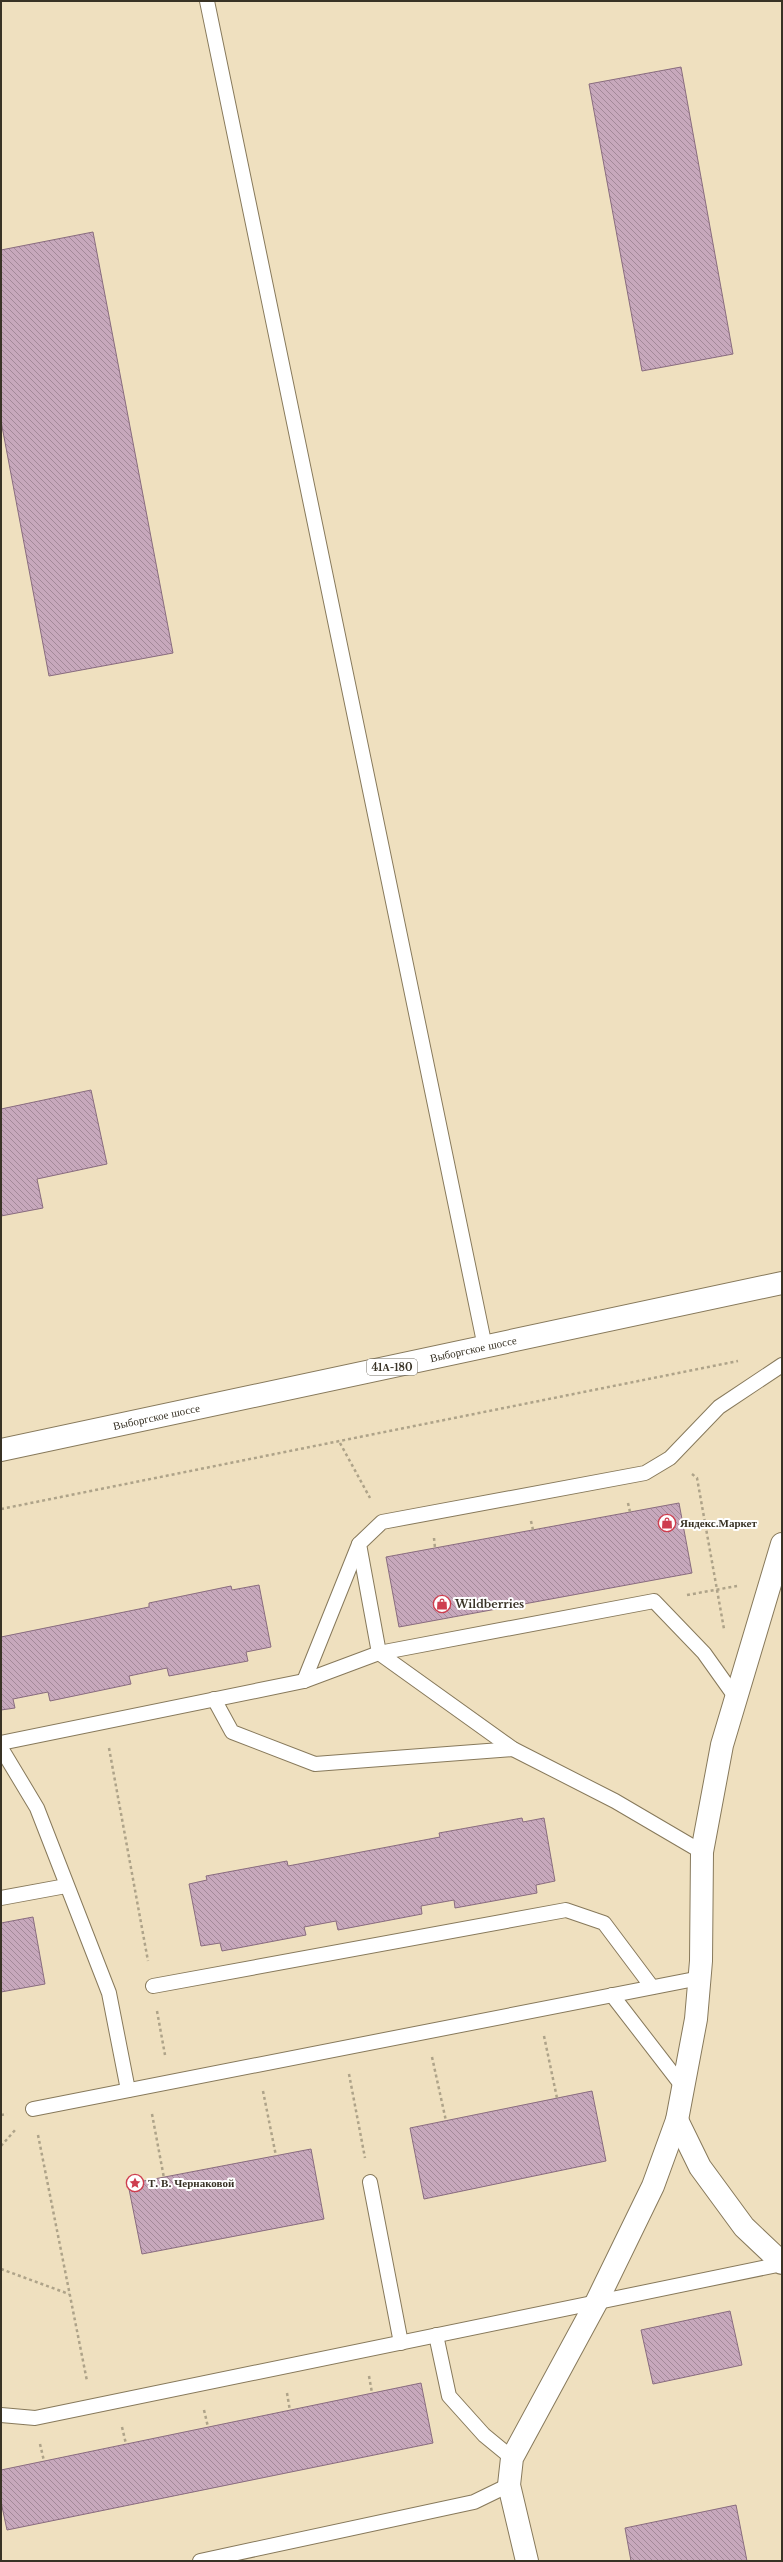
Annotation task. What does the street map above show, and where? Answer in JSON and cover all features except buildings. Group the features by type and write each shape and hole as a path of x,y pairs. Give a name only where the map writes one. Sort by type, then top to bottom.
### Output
{"street":[{"name":"Выборгское шоссе","path":"1,1450 782,1283"},
{"path":"527,2561 509,2485 512,2458 596,2303 652,2186 677,2120 696,2019 700,1978 702,1852 722,1745 782,1544"},
{"path":"677,2120 700,2167 744,2228 782,2264"}],"lane":[{"path":"207,1 485,1347"},
{"path":"304,1681 359,1544 382,1522 645,1473 670,1458 719,1408 782,1365"},
{"path":"359,1544 379,1653 513,1749 615,1801 702,1852"},
{"path":"1,1742 304,1681 379,1653 654,1602 704,1653 736,1698"},
{"path":"214,1699 232,1732 315,1764 513,1749"},
{"path":"1,1748 37,1808 66,1886 109,1993 128,2090"},
{"path":"1,1898 66,1886"},
{"path":"153,1986 566,1910 604,1923 652,1987"},
{"path":"33,2109 700,1978"},
{"path":"612,1995 683,2087"},
{"path":"370,2182 401,2343"},
{"path":"1,2415 35,2418 782,2264"},
{"path":"436,2335 449,2396 484,2435 512,2458"},
{"path":"200,2561 474,2502 509,2485"}],"path":[{"path":"1,1509 743,1360"},
{"path":"340,1442 382,1522"},
{"path":"670,1458 697,1478 725,1636"},
{"path":"654,1602 771,1580"},
{"path":"104,1722 170,2082"},
{"path":"539,2010 557,2098"},
{"path":"427,2032 446,2121"},
{"path":"343,2048 370,2182"},
{"path":"258,2065 276,2156"},
{"path":"146,2087 164,2178"},
{"path":"33,2109 92,2406"},
{"path":"1,2269 70,2294"}],"place":[{"name":"Яндекс.Маркет","path":"667,1523"},
{"name":"Wildberries","path":"442,1604"},
{"name":"Т. В. Чернаковой","path":"135,2183"}]}
